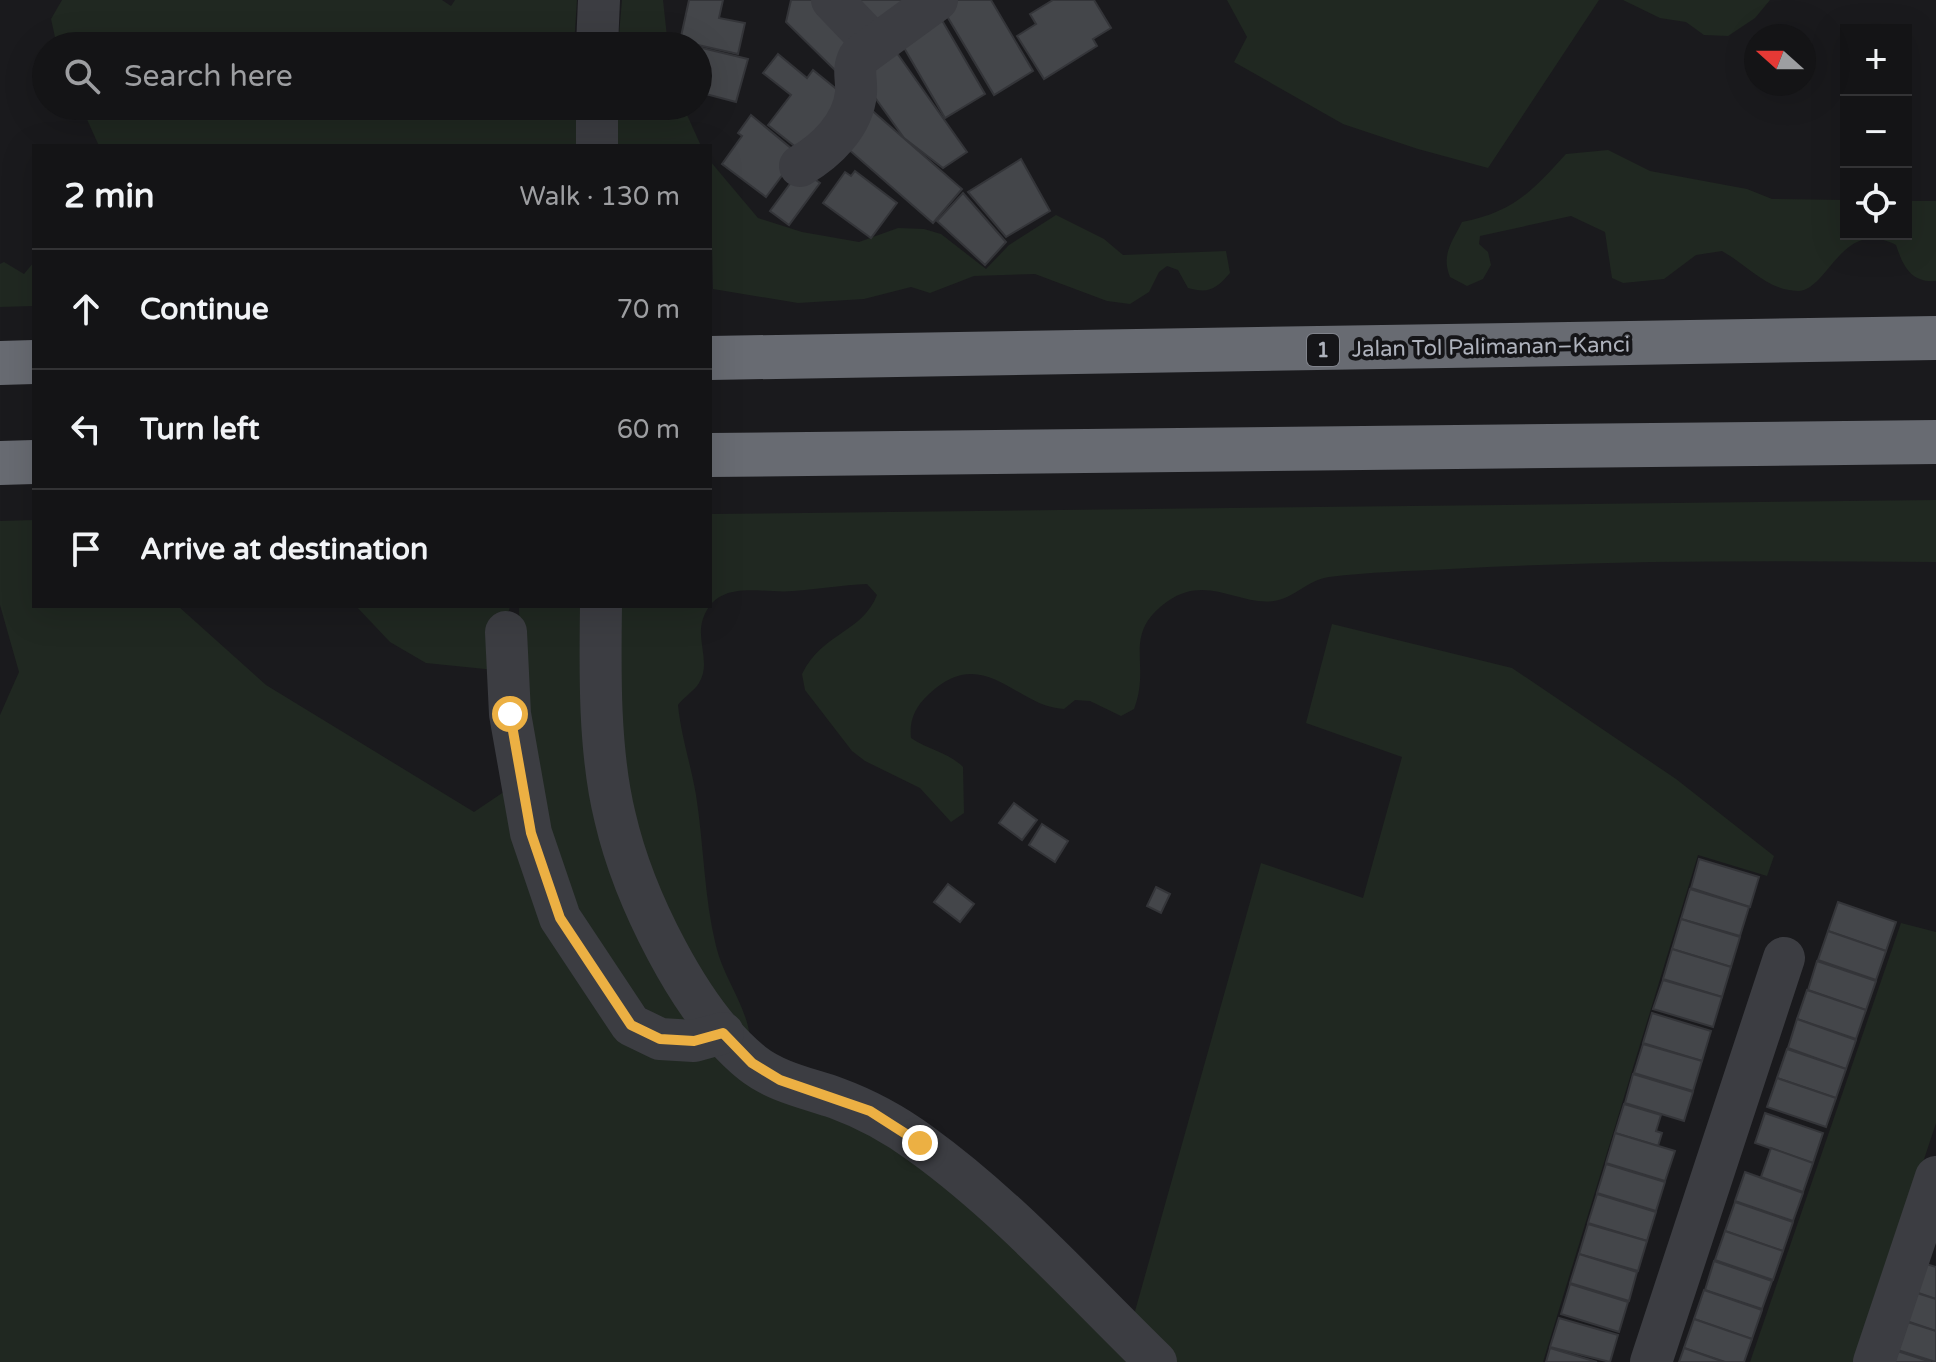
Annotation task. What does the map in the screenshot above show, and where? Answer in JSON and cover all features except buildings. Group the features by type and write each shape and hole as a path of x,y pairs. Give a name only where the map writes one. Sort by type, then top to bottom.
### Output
{"highway":[{"name":"Jalan Tol Palimanan–Kanci","path":"712,358 1936,338"},
{"path":"0,363 32,362"},
{"path":"712,455 1936,442"},
{"path":"0,463 32,462"}],"street":[{"path":"598,32 599,0"},
{"path":"832,0 874,44"},
{"path":"800,166 821,154 848,119 856,93 853,71 859,57 937,0"},
{"path":"597,120 597,144"},
{"path":"601,608 600,687 615,817 650,920 690,989 723,1033 752,1063 780,1080 870,1111 920,1143 975,1187 1156,1362"},
{"path":"506,632 510,714 529,818 560,918 631,1025 660,1039 694,1041 723,1033"},
{"path":"1651,1362 1784,958"},
{"path":"1874,1362 1936,1177"}],"shaded area":[{"path":"62,0 442,0 451,6 455,0 577,0 575,32 54,32 51,19"},
{"path":"622,0 663,0 666,32 619,32"},
{"path":"1227,0 1599,0 1488,168 1343,124 1234,62 1247,37"},
{"path":"1623,0 1770,0 1755,18 1728,36 1704,35 1686,22 1660,18"},
{"path":"87,120 583,120 584,144 98,144"},
{"path":"613,120 689,120 700,144 613,144"},
{"path":"1608,150 1650,171 1747,189 1772,199 1840,200 1840,240 1862,240 1849,247 1809,288 1798,291 1767,282 1722,251 1696,255 1664,279 1623,283 1612,278 1605,232 1571,216 1480,236 1479,244 1488,252 1491,265 1483,279 1467,286 1450,277 1447,255 1462,222 1509,206 1543,179 1566,154"},
{"path":"712,163 758,218 802,232 859,242 898,228 924,229 941,234 986,269 1009,245 1056,215 1104,239 1123,255 1226,251 1230,273 1216,286 1201,290 1188,288 1178,270 1167,266 1159,272 1149,292 1130,304 1107,301 1035,274 974,276 930,293 911,287 864,299 798,303 713,289"},
{"path":"1912,201 1936,201 1936,281 1920,279 1909,272 1896,245 1880,240 1912,240"},
{"path":"4,262 24,274 32,264 32,306 0,307 0,264"},
{"path":"1936,500 1936,562 1511,566 1329,577 1274,601 1209,590 1182,593 1153,614 1145,626 1141,638 1139,693 1134,709 1121,716 1090,701 1075,700 1064,709 1047,706 1000,682 967,674 949,680 929,694 914,714 911,738 963,767 964,813 951,822 920,788 865,761 852,751 805,690 802,674 811,660 870,608 877,595 867,584 793,591 740,591 717,599 712,604 712,514"},
{"path":"32,520 32,608 180,608 266,685 474,812 514,785 598,992 914,1154 1136,1362 0,1362 0,715 19,672 0,605 0,521"},
{"path":"358,608 510,608 495,670 426,663 390,642"},
{"path":"519,608 586,608 587,650 688,1016 679,1024 668,1023 645,1008 613,971 553,861 521,691"},
{"path":"609,608 708,608 701,630 702,676 697,686 678,705 696,795 716,946 744,1014 750,1037 693,969 633,836"},
{"path":"1332,624 1512,668 1676,779 1774,856 1767,876 1698,855 1543,1362 1174,1362 1132,1322 1261,863 1363,898 1402,757 1306,723"},
{"path":"1901,923 1936,932 1936,1123 1857,1362 1750,1362"}],"route":[{"path":"510,714 531,833 560,918 631,1025 660,1039 694,1041 723,1033 752,1063 780,1080 870,1111 920,1143"}]}
